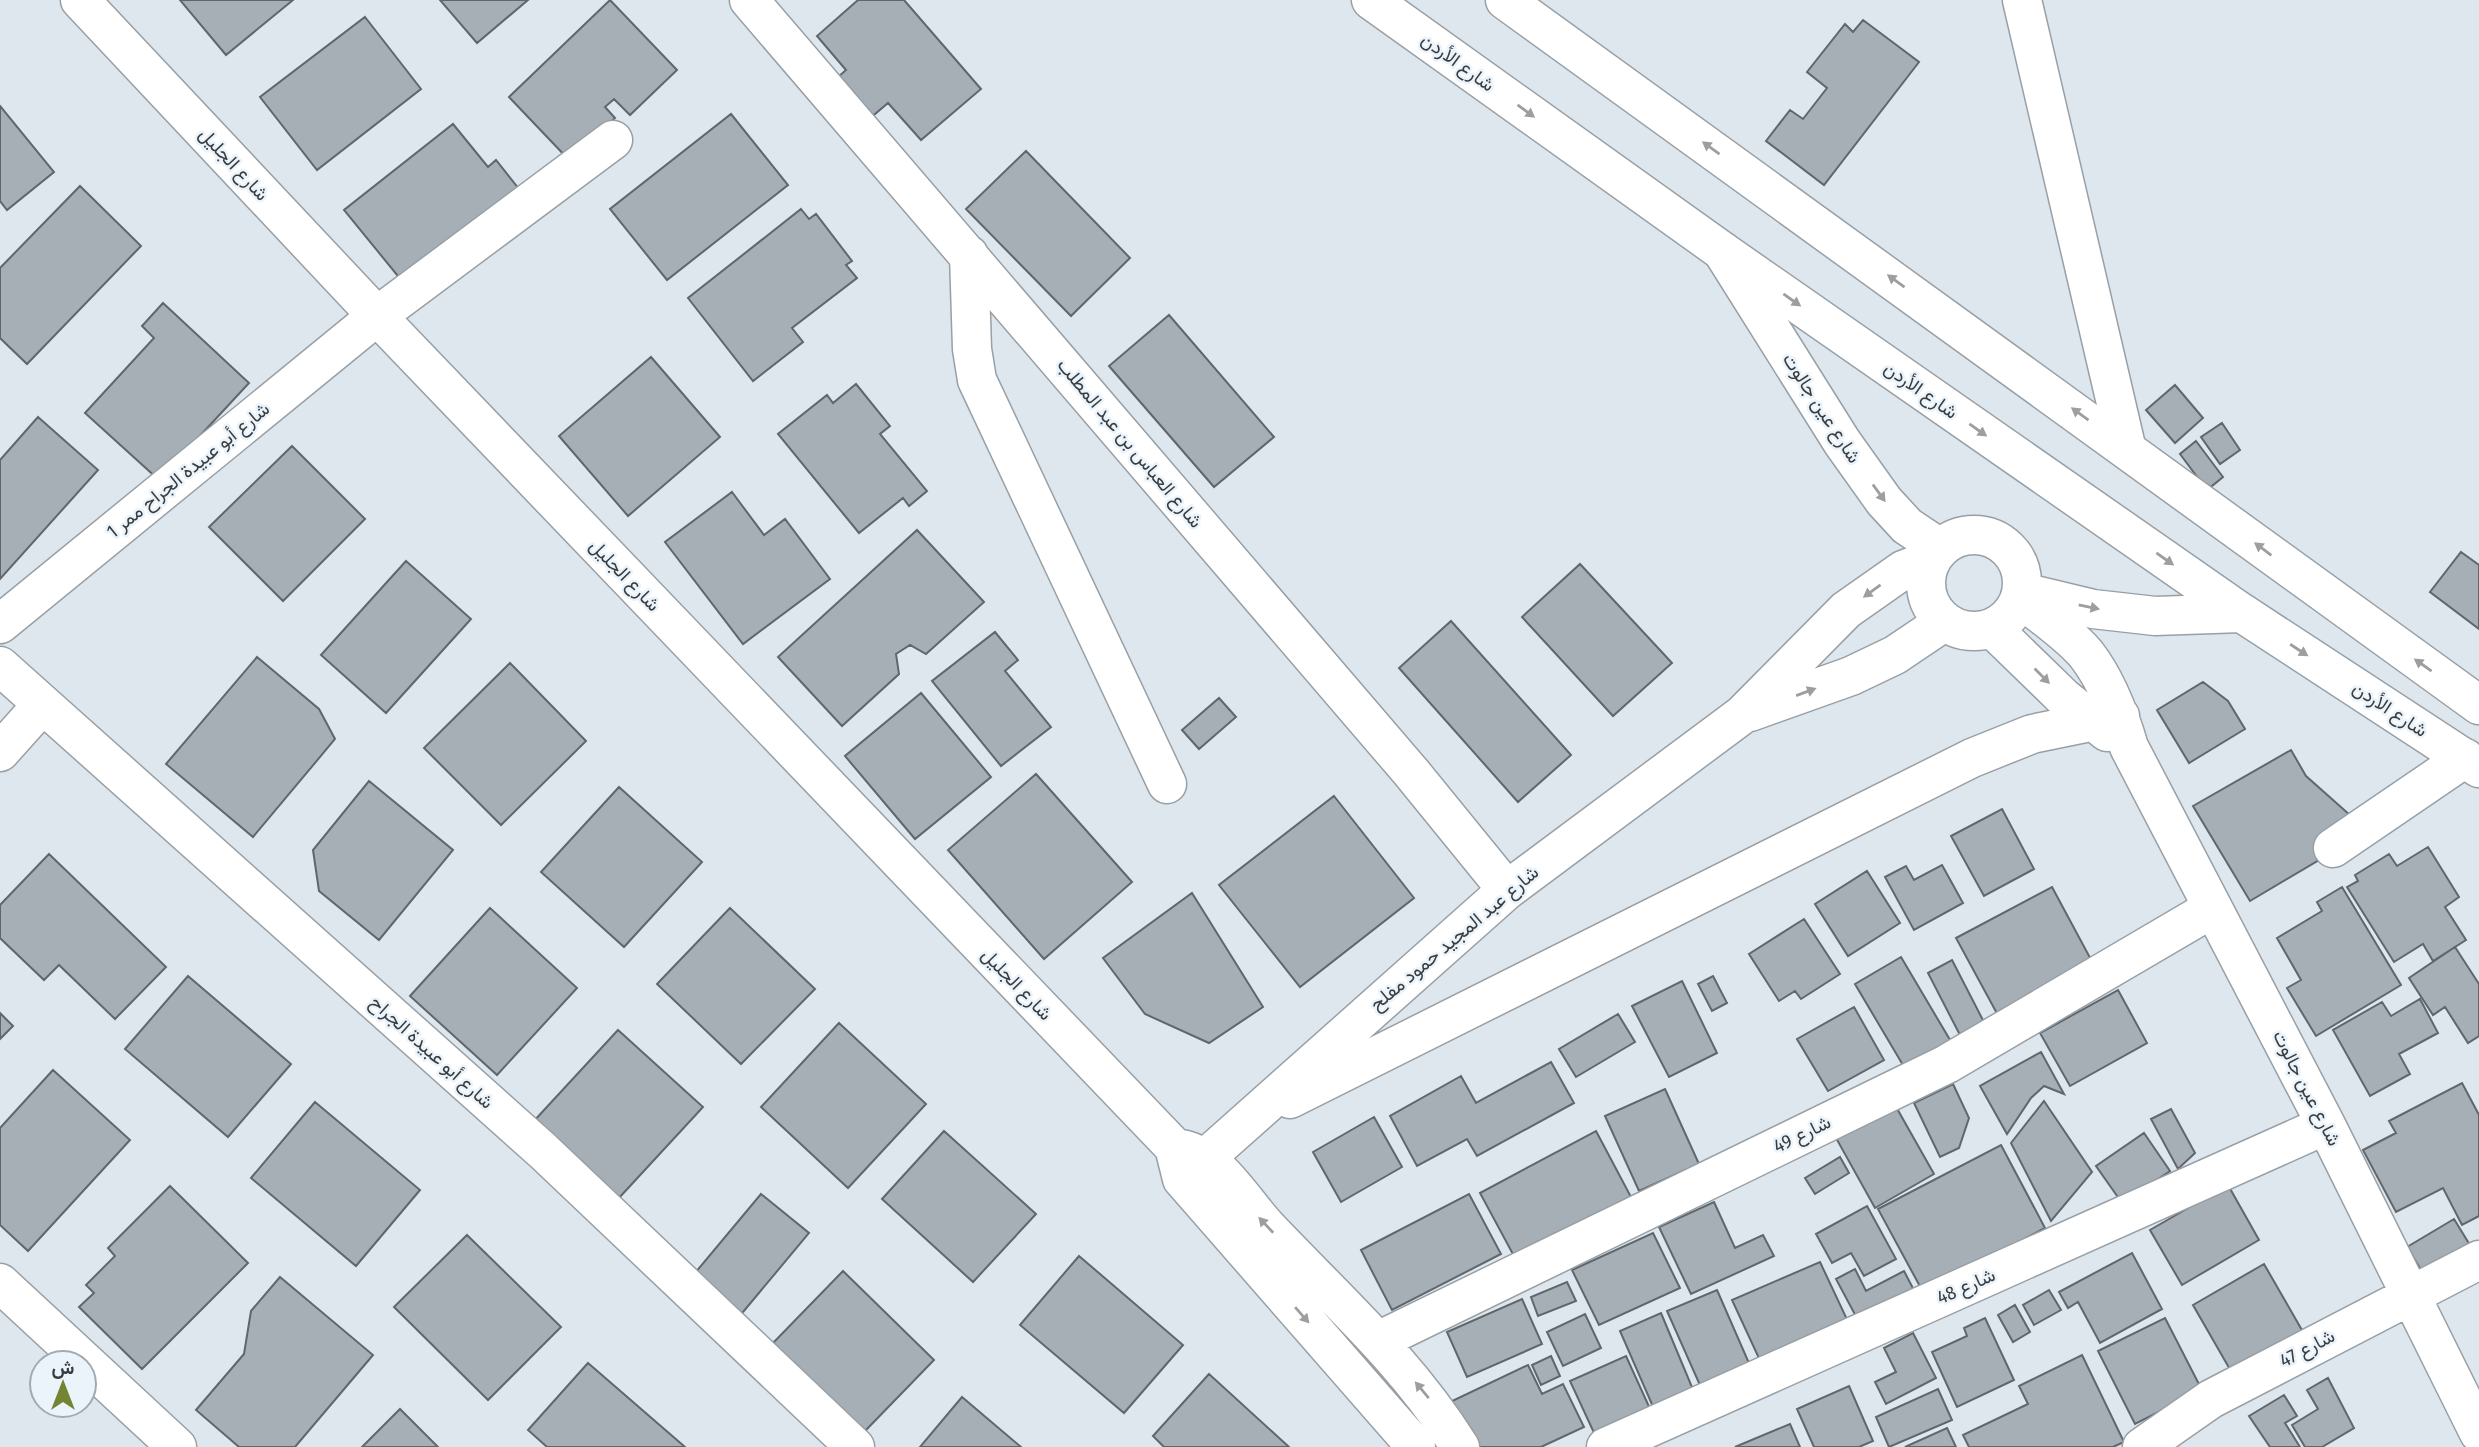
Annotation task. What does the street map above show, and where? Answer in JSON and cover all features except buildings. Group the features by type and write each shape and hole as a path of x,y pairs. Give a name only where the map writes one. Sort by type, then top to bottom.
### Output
{"main road":[{"name":"شارع الجليل","path":"80,0 377,316 1187,1162 1416,1447"},
{"name":"شارع العباس بن عبد المطلب","path":"749,0 1411,772 1507,890"},
{"name":"شارع الأردن","path":"1371,0 1721,251 2242,613 2472,763"},
{"path":"1505,0 2126,446 2318,590 2479,705"},
{"path":"2022,0 2126,446"},
{"name":"شارع أبو عبيدة الجراح ممر 1","path":"0,624 377,316 613,140"},
{"name":"شارع عين جالوت","path":"1721,251 1842,442 1884,501 1936,553"},
{"path":"970,255 972,349 977,380 1167,784"},
{"path":"1972,535 1989,537 2005,545 2016,559 2022,575 2021,595 2005,621 1993,628 1959,630 1944,622 1932,609 1926,592 1926,575 1936,553 1955,538 1972,535"},
{"name":"شارع عبد المجيد حمود مفلح","path":"1187,1162 1244,1122 1507,890 1742,715 1846,610 1903,570 1936,553"},
{"path":"2021,595 2093,609 2155,616 2242,613"},
{"name":"شارع عين جالوت","path":"2021,595 2087,655 2114,728 2213,908 2326,1125 2479,1433"},
{"name":"شارع عبد المجيد حمود مفلح","path":"1742,715 1851,676 1895,655 1944,622"},
{"name":"شارع عين جالوت","path":"1993,628 2114,728"},
{"name":"شارع أبو عبيدة الجراح","path":"0,666 533,1142 855,1447"},
{"path":"0,752 42,705"},
{"path":"1244,1122 1972,758 2032,734 2114,728"},
{"path":"2333,848 2472,763"},
{"name":"شارع 49","path":"1380,1340 1947,1064 2213,908"},
{"name":"شارع 48","path":"1606,1447 2326,1125"},
{"name":"شارع الجليل","path":"1187,1162 1266,1225 1380,1340 1432,1403 1460,1447"},
{"name":"شارع 47","path":"2142,1447 2211,1399 2409,1294 2479,1261"},
{"path":"0,1283 177,1447"}]}
